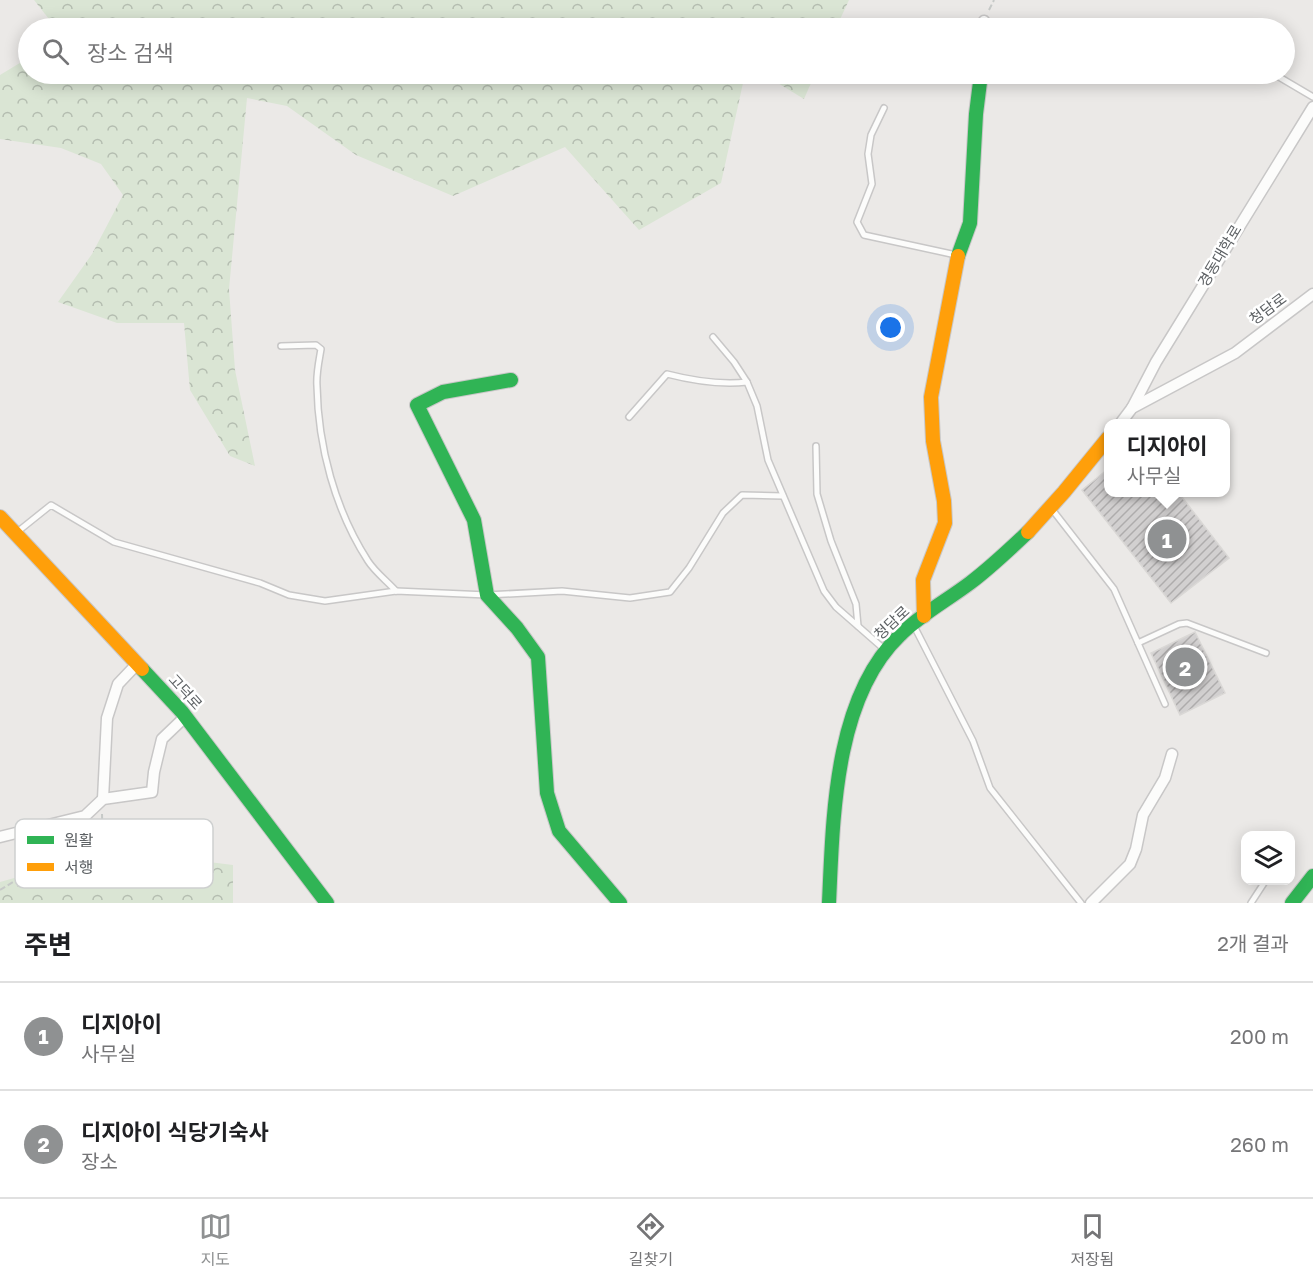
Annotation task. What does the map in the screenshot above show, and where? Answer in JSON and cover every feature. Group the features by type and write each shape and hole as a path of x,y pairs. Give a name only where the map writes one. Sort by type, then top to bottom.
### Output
{"main road":[{"path":"919,620 923,580 945,523 944,501 933,441 931,397 958,256 969,223 980,84"},
{"path":"511,380 443,392 417,405 474,520 487,595 538,657 547,793 559,831 620,903"},
{"name":"청담로","path":"829,903 840,776 850,724 866,681 886,650 919,620 982,574 1024,535 1104,443"},
{"name":"고덕로","path":"0,517 186,716 327,903"},
{"path":"1292,903 1313,876"},
{"path":"1306,903 1313,892"}],"street":[{"name":"경동대학로","path":"1132,408 1156,362 1313,107"},
{"name":"청담로","path":"1123,419 1132,408 1235,353 1313,294"},
{"path":"103,799 107,718 118,684 137,664"},
{"path":"73,819 85,816 103,799 152,792 162,739 186,716"},
{"path":"1091,903 1130,864 1136,849 1143,815 1165,778 1172,754"},
{"path":"0,837 15,833"}],"lane":[{"path":"1290,84 1313,98"},
{"path":"884,108 871,135 868,154 872,184 857,222 864,235 958,256"},
{"path":"713,337 747,382 757,406 768,460 824,591 836,607 886,650"},
{"path":"281,346 316,345 321,349 316,385 324,450 333,486 369,562 396,591"},
{"path":"629,417 667,374 692,381 725,385 747,382"},
{"path":"816,446 817,494 831,542 856,604 858,626"},
{"path":"15,534 51,505 114,542 260,583 289,594 325,601 396,591 487,595 562,591 630,598 670,592 689,568 723,513 742,495 783,496"},
{"path":"1050,506 1108,580 1165,704"},
{"path":"919,620 973,741 990,788 1082,903"},
{"path":"1138,643 1183,623 1266,653"},
{"path":"1251,903 1263,885"}],"path":[{"path":"103,799 103,819"},
{"path":"0,890 15,881"}],"green space":[{"path":"34,0 849,0 841,18 48,18"},
{"path":"18,64 18,84 743,84 721,183 639,230 565,147 453,196 356,155 287,106 247,98 229,289 235,370 255,466 230,456 190,390 184,323 117,323 58,302 92,254 123,195 101,164 61,148 0,139 0,75"},
{"path":"779,84 811,84 804,99"},
{"path":"213,862 233,865 233,903 0,903 0,882 15,878 15,888 213,888"}],"building":[{"path":"1104,472 1104,497 1182,497 1229,558 1171,603 1082,490"},
{"path":"1195,632 1225,693 1180,715 1151,653"}],"traffic: fast":[{"path":"958,256 970,223 980,84"},
{"path":"511,380 443,392 417,405 474,520 487,595 517,628 538,657 547,793 559,831 620,903"},
{"path":"829,903 832,834 841,761 850,725 862,692 878,661 908,628 961,590 1028,532"},
{"path":"142,669 182,712 327,903"},
{"path":"1292,903 1313,876"}],"traffic: slow":[{"path":"924,616 923,580 945,523 944,501 933,441 931,397 958,256"},
{"path":"1028,532 1104,443"},
{"path":"0,517 142,669"}],"place":[{"name":"디지아이","path":"1167,539"},
{"name":"디지아이 식당기숙사","path":"1185,667"}]}
